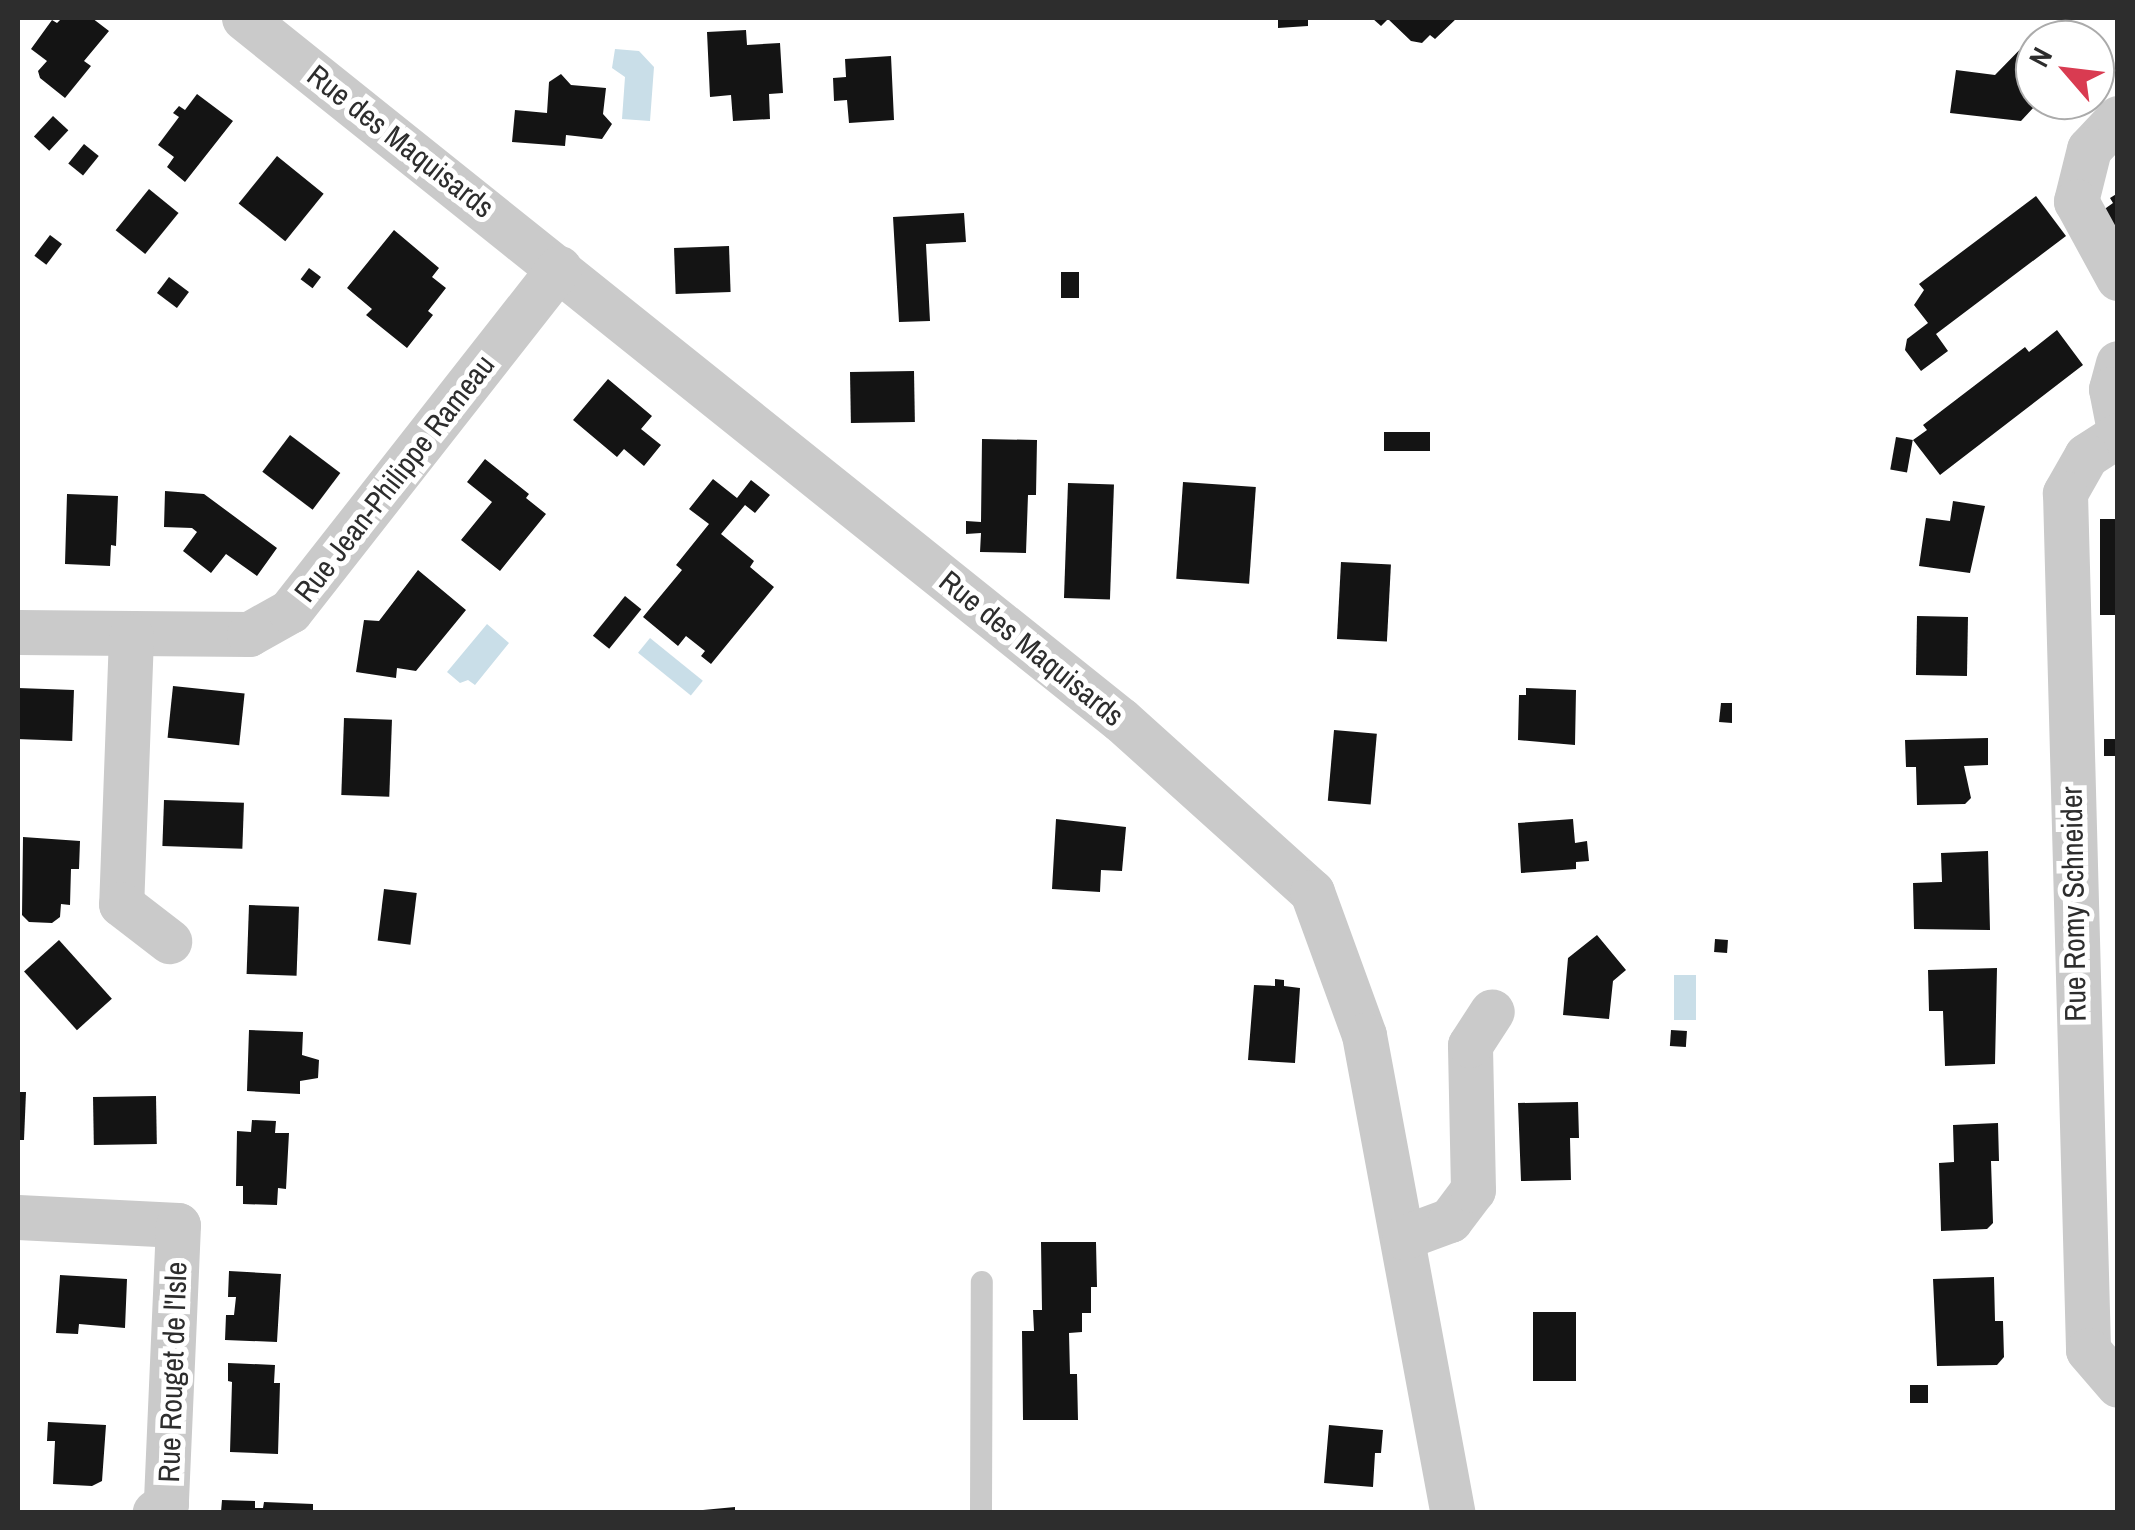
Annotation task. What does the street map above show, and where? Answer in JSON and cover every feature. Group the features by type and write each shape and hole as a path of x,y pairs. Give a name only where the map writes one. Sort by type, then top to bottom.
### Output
{"street":[{"name":"Rue des Maquisards","path":"244,18 1122,720 1312,892 1364,1035 1452,1512"},
{"path":"2118,118 2089,150 2076,201 2118,278"},
{"name":"Rue Jean-Philippe Rameau","path":"18,632 131,636 249,634 290,611 559,268"},
{"path":"2118,363 2110,389 2118,425"},
{"name":"Rue Romy Schneider","path":"2118,435 2086,456 2065,493 2074,960 2088,1350 2118,1385"},
{"path":"131,636 121,904 168,941"},
{"path":"1404,1237 1450,1220 1473,1190 1470,1044 1492,1011"},
{"name":"Rue Rouget de l'Isle","path":"18,1217 178,1225 166,1504 155,1512"}],"lane":[{"path":"981,1512 982,1282"}],"water":[{"path":"615,49 639,51 654,67 650,121 622,119 625,77 612,68"},
{"path":"487,624 509,643 475,685 468,680 460,683 447,672"},
{"path":"650,638 703,681 691,696 638,653"},
{"path":"1674,975 1696,975 1696,1020 1674,1020"}],"building":[{"path":"62,18 92,18 109,31 84,61 91,66 65,98 40,78 38,71 47,61 31,49 52,20 57,23"},
{"path":"1278,18 1308,18 1308,26 1278,28"},
{"path":"1372,18 1457,18 1435,39 1430,35 1422,43 1411,41 1388,19 1381,26"},
{"path":"746,30 747,45 780,43 783,93 769,94 770,119 733,121 731,95 710,97 707,32"},
{"path":"2015,54 2015,120 2021,121 1950,113 1956,70 1995,75"},
{"path":"891,56 894,120 849,123 847,100 834,101 833,78 846,77 845,59"},
{"path":"561,74 571,85 606,88 603,114 612,124 602,139 566,135 565,146 512,142 515,110 547,113 549,82"},
{"path":"197,94 233,121 185,182 167,167 174,157 158,145 179,117 173,113 179,106 185,110"},
{"path":"53,116 68,130 49,151 34,136"},
{"path":"84,144 99,156 83,175 68,163"},
{"path":"277,156 324,194 285,241 239,203"},
{"path":"149,189 179,213 145,254 116,230"},
{"path":"2118,193 2118,241 2099,213 2113,203 2110,198"},
{"path":"2036,196 2066,236 1936,334 1948,351 1921,371 1905,350 1907,339 1928,323 1914,305 1924,290 1919,284"},
{"path":"964,213 966,242 926,244 930,321 899,322 893,217"},
{"path":"394,230 439,268 432,277 446,288 428,311 433,315 407,348 366,315 372,309 347,288"},
{"path":"50,235 62,244 46,265 34,256"},
{"path":"729,246 731,292 676,294 674,248"},
{"path":"309,268 321,277 313,288 301,279"},
{"path":"1061,272 1079,272 1079,298 1061,298"},
{"path":"169,277 189,292 177,308 157,293"},
{"path":"2057,330 2083,365 1940,475 1913,440 1927,430 1923,425 2025,347 2029,352"},
{"path":"914,371 915,422 851,423 850,372"},
{"path":"608,379 652,416 641,429 661,445 644,466 624,449 617,457 573,420"},
{"path":"1384,432 1430,432 1430,451 1384,451"},
{"path":"290,435 340,473 313,510 262,472"},
{"path":"1896,437 1913,440 1907,472 1890,469"},
{"path":"982,439 1037,440 1036,495 1028,495 1026,553 980,552 981,533 966,534 966,521 981,522"},
{"path":"485,459 529,494 526,498 546,514 500,571 461,540 492,502 467,482"},
{"path":"713,479 737,498 751,480 770,495 755,513 745,505 721,534 754,561 750,567 774,587 711,664 701,656 705,651 686,636 678,646 643,617 682,570 676,565 709,524 689,509"},
{"path":"1183,482 1256,487 1249,584 1176,579"},
{"path":"1068,483 1114,485 1110,600 1064,598"},
{"path":"165,491 204,494 277,548 257,576 226,554 211,573 183,551 197,532 192,528 164,527"},
{"path":"67,494 118,496 116,546 111,545 110,566 65,564"},
{"path":"1953,501 1985,506 1970,573 1919,566 1926,518 1950,521"},
{"path":"2100,519 2118,519 2118,615 2100,615"},
{"path":"1341,562 1391,565 1387,642 1337,639"},
{"path":"418,570 466,610 416,671 397,668 396,678 356,672 364,620 379,621"},
{"path":"625,596 641,609 609,649 593,636"},
{"path":"1917,616 1968,617 1967,676 1916,675"},
{"path":"173,686 245,694 239,745 168,738"},
{"path":"18,688 74,690 72,741 18,739"},
{"path":"1526,688 1576,690 1575,745 1518,740 1519,695 1526,695"},
{"path":"1721,703 1732,703 1732,723 1719,722"},
{"path":"344,718 392,720 389,797 341,795"},
{"path":"1334,730 1377,734 1371,804 1328,801"},
{"path":"1988,738 1988,765 1964,766 1971,798 1965,804 1917,805 1916,767 1906,767 1905,740"},
{"path":"2104,739 2118,739 2118,756 2104,756"},
{"path":"164,800 244,803 242,849 162,846"},
{"path":"1056,819 1126,827 1122,871 1101,870 1100,892 1052,889"},
{"path":"1573,819 1575,843 1587,841 1589,861 1576,862 1576,869 1521,873 1518,823"},
{"path":"23,837 80,841 79,869 71,869 70,905 61,904 60,917 52,923 29,922 22,915"},
{"path":"1988,851 1990,930 1914,929 1913,883 1942,882 1941,853"},
{"path":"384,889 417,893 410,945 378,941"},
{"path":"249,905 299,907 297,976 247,974"},
{"path":"1597,935 1626,970 1613,981 1609,1019 1563,1015 1568,958"},
{"path":"1715,939 1728,940 1727,953 1714,952"},
{"path":"59,940 112,999 77,1030 24,971"},
{"path":"1997,968 1995,1064 1945,1066 1943,1011 1929,1011 1928,970"},
{"path":"1275,979 1284,980 1284,986 1300,988 1295,1063 1248,1060 1254,985 1275,986"},
{"path":"249,1030 303,1032 302,1055 319,1060 318,1078 300,1081 300,1094 247,1091"},
{"path":"1671,1030 1687,1031 1686,1047 1670,1046"},
{"path":"18,1092 26,1092 24,1140 18,1140"},
{"path":"156,1096 157,1144 94,1145 93,1097"},
{"path":"1578,1102 1579,1138 1570,1138 1571,1180 1521,1181 1518,1103"},
{"path":"252,1120 276,1121 275,1133 289,1133 286,1189 278,1188 277,1205 243,1204 243,1186 236,1186 237,1131 251,1132"},
{"path":"1998,1123 1999,1161 1991,1161 1993,1223 1987,1229 1941,1231 1939,1163 1954,1162 1953,1125"},
{"path":"1041,1242 1096,1242 1097,1287 1091,1287 1091,1313 1082,1313 1082,1332 1069,1333 1070,1374 1077,1374 1078,1420 1023,1420 1022,1331 1034,1331 1033,1310 1042,1310"},
{"path":"229,1271 281,1274 277,1342 225,1340 226,1315 234,1315 236,1297 228,1297"},
{"path":"60,1275 127,1279 125,1328 79,1324 78,1334 56,1333"},
{"path":"1994,1277 1995,1321 2003,1321 2004,1357 1997,1365 1937,1366 1933,1279"},
{"path":"1533,1312 1576,1312 1576,1381 1533,1381"},
{"path":"228,1363 275,1365 274,1383 280,1383 278,1454 230,1452 232,1382 228,1381"},
{"path":"1910,1385 1928,1385 1928,1403 1910,1403"},
{"path":"48,1422 106,1425 102,1481 92,1486 53,1484 55,1441 47,1441"},
{"path":"1329,1425 1383,1430 1381,1453 1375,1453 1373,1487 1324,1483"},
{"path":"222,1500 255,1501 255,1508 263,1508 264,1502 313,1504 313,1512 221,1512"},
{"path":"735,1507 735,1512 703,1510"}]}
